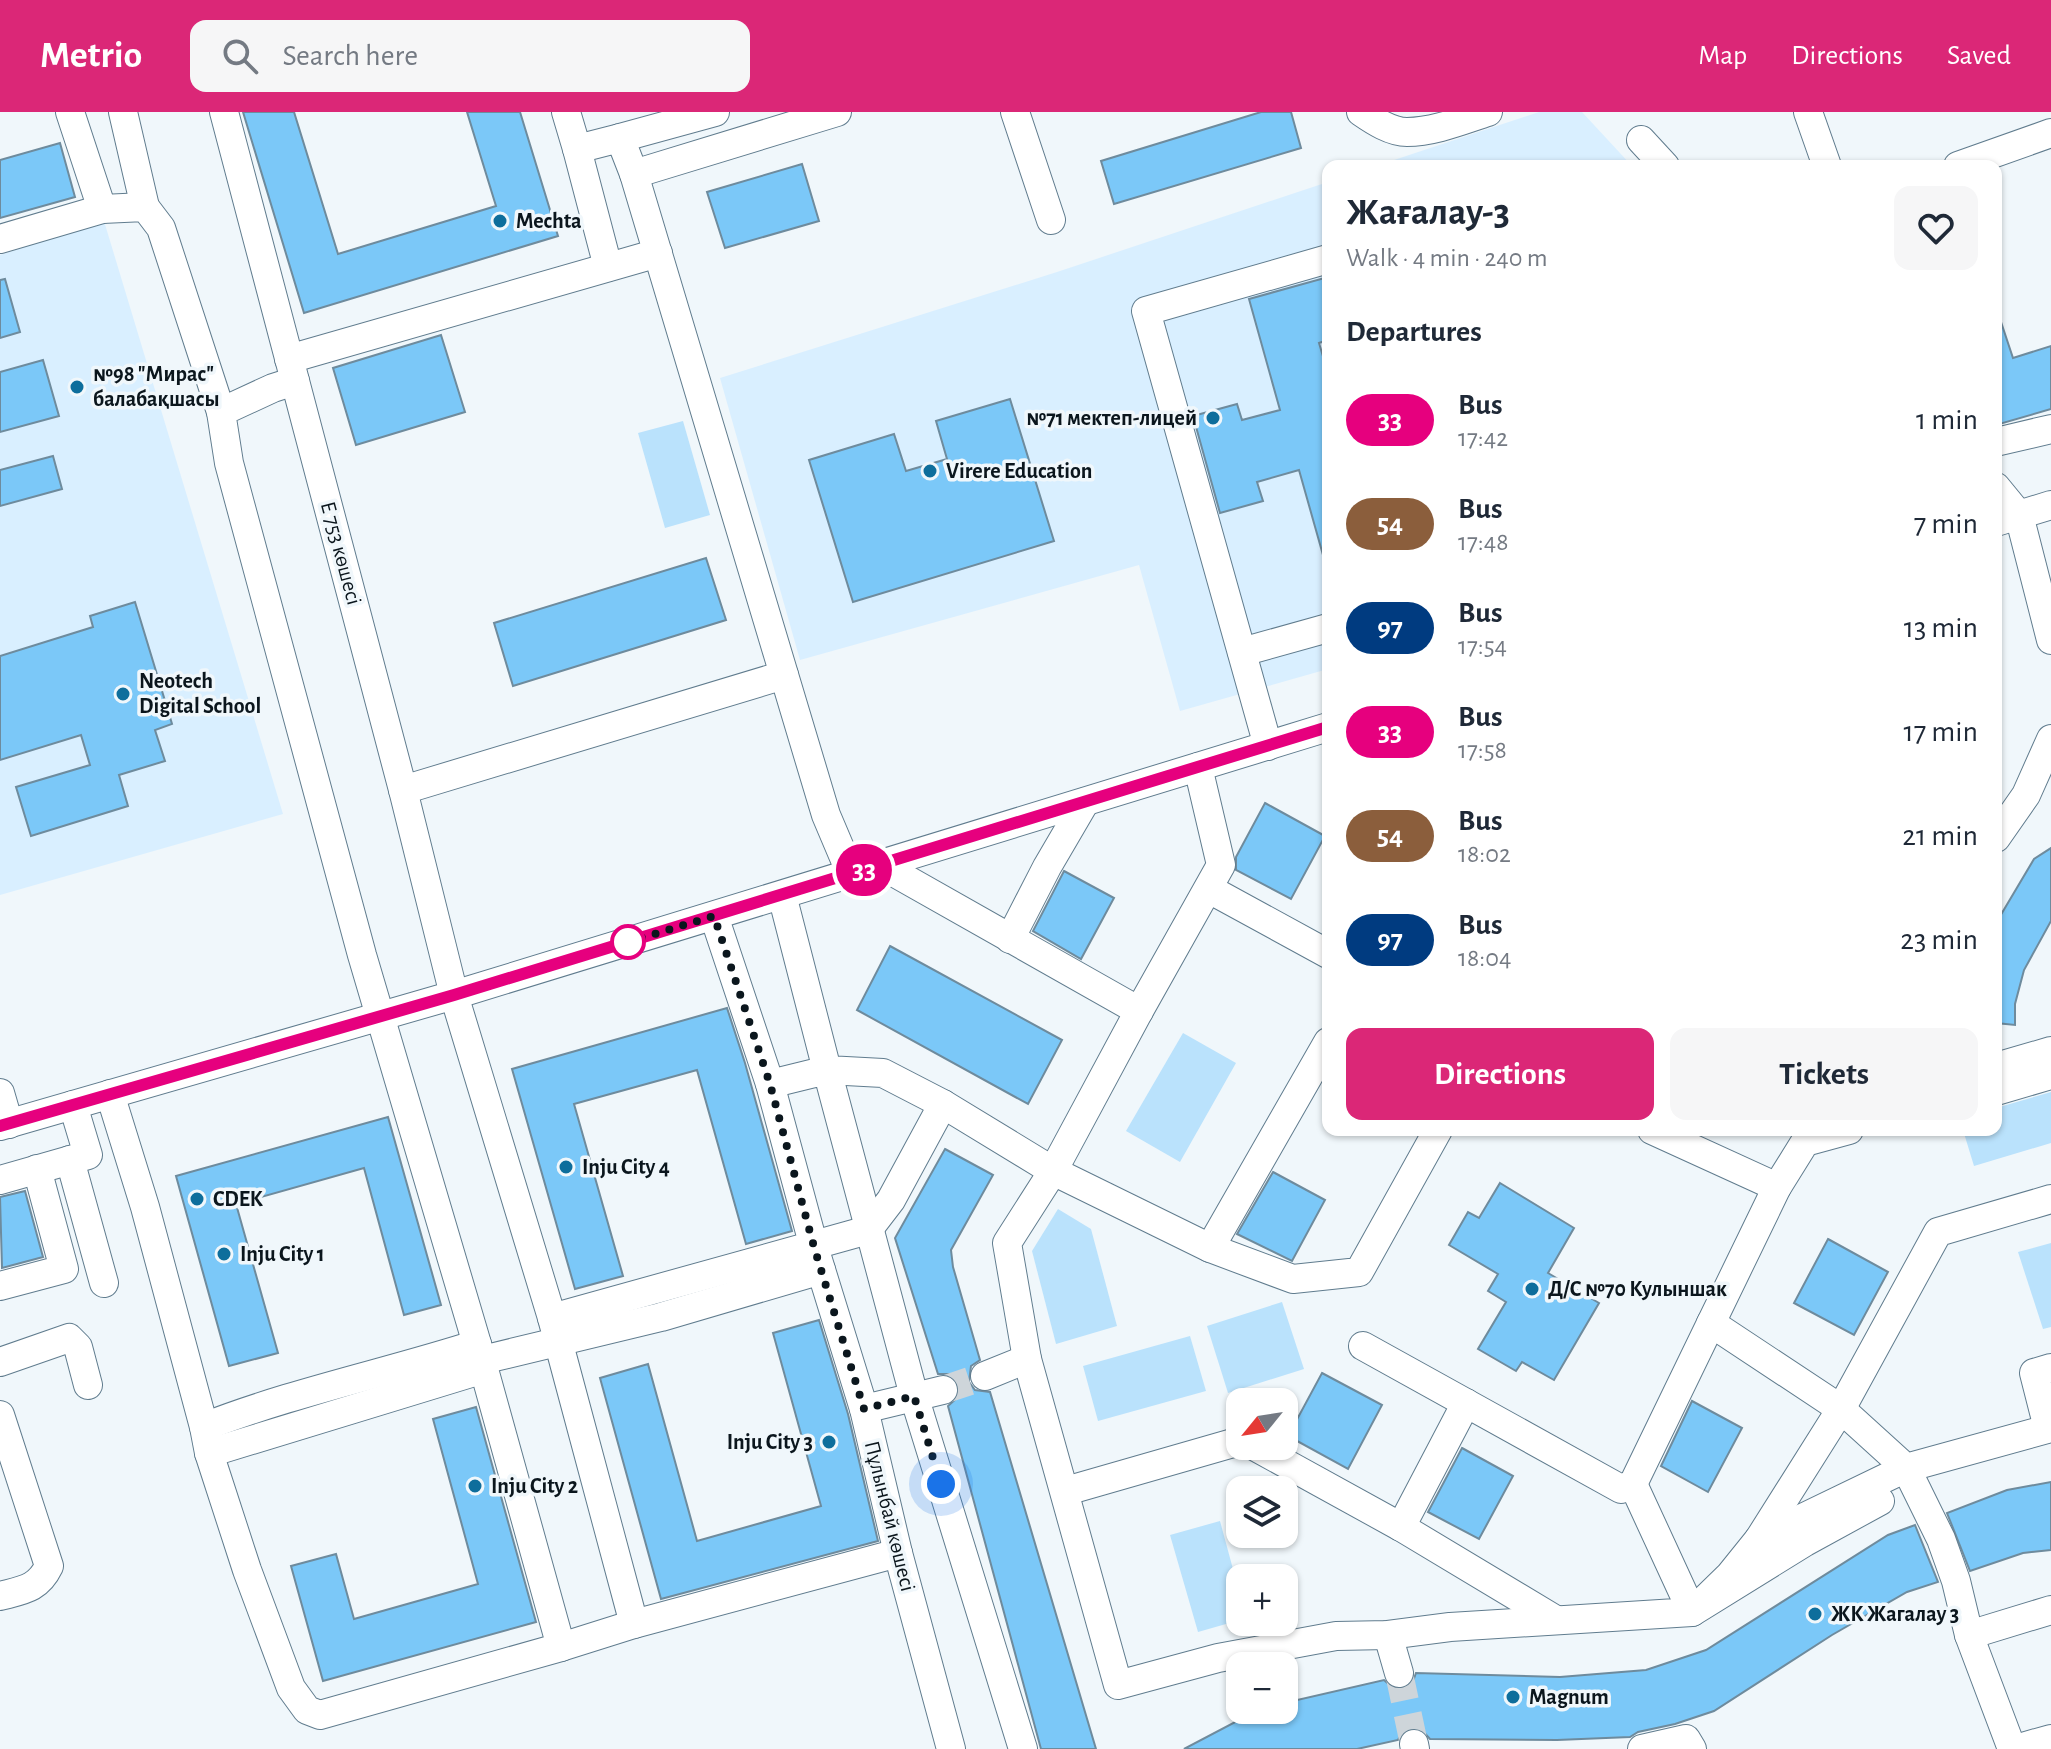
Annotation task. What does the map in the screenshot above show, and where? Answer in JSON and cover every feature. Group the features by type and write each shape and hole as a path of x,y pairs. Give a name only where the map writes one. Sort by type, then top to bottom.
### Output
{"main road":[{"path":"2026,1749 2051,1742"}],"street":[{"path":"70,112 102,209"},
{"path":"123,112 145,207 161,228 221,412 229,463 380,1016 481,1357 561,1647"},
{"name":"Е 753 көшесі","path":"224,112 454,995 555,1330 634,1624"},
{"path":"566,112 608,267"},
{"path":"577,149 715,112"},
{"path":"634,174 837,112"},
{"path":"1015,112 1051,220"},
{"path":"1361,112 1378,123 1406,132 1488,112"},
{"path":"1808,112 1825,160"},
{"path":"1975,160 2051,133"},
{"path":"620,138 634,174 826,815 851,874"},
{"path":"1641,140 1659,160"},
{"path":"0,239 102,209 145,207"},
{"path":"221,412 273,388 292,370 658,253"},
{"path":"1268,746 1146,311 1322,261"},
{"path":"2002,441 2051,429"},
{"path":"2051,505 2008,518 2051,640"},
{"path":"1242,652 1322,630"},
{"path":"403,790 784,675"},
{"path":"0,1093 4,1125 454,995 1198,767 1322,732"},
{"path":"2002,829 2026,795 2051,739"},
{"path":"1198,767 1221,865 1053,1171 1007,1243 1027,1359 1118,1685 1218,1658 1336,1636 1388,1635 1450,1627 1692,1612 1805,1542 1880,1501"},
{"path":"1010,939 1085,802"},
{"path":"881,865 1139,1011"},
{"path":"1209,889 1322,951"},
{"path":"782,895 914,1396 1023,1749"},
{"name":"Пұлынбай көшесі","path":"714,916 770,1084 818,1259 864,1409 898,1553 951,1749"},
{"path":"2002,1065 2051,1051"},
{"path":"1210,1248 1322,1052"},
{"path":"770,1084 827,1070 883,1073 943,1104 1053,1171 1210,1248 1293,1279 1359,1272 1435,1136"},
{"path":"2002,1089 2051,1075"},
{"path":"110,1094 145,1207 207,1440 247,1570 291,1688 307,1710 320,1715 634,1624 898,1553"},
{"path":"555,1330 661,1317 818,1259 868,1230 891,1200 943,1104"},
{"path":"0,1180 88,1155 73,1105"},
{"path":"1665,1136 1777,1187"},
{"path":"1363,1346 1621,1489 1633,1484 1777,1187 1808,1136"},
{"path":"70,1160 104,1283"},
{"path":"0,1286 64,1269 37,1169"},
{"path":"1692,1612 1730,1575 1759,1539 1841,1409 1938,1232 2051,1199"},
{"path":"207,1440 318,1420 653,1290 818,1259"},
{"path":"653,1290 661,1317"},
{"path":"1711,1323 1841,1409 1906,1468 1941,1539 1956,1581 1969,1635 2012,1749"},
{"path":"0,1362 69,1338 78,1347 88,1385"},
{"path":"207,1440 308,1391 403,1367 481,1357"},
{"path":"985,1376 1027,1359"},
{"path":"1759,1539 1906,1468 2049,1428 2034,1373 2051,1368"},
{"path":"864,1409 943,1390"},
{"path":"308,1391 318,1420"},
{"path":"1401,1527 1466,1403"},
{"path":"0,1415 49,1566 34,1587 0,1596"},
{"path":"1066,1491 1226,1445"},
{"path":"1279,1460 1401,1527 1556,1620"},
{"path":"1633,1484 1692,1612"},
{"path":"1969,1635 2051,1610"},
{"path":"1388,1635 1399,1673"},
{"path":"1642,1749 1686,1739 1692,1749"}],"shaded area":[{"path":"1539,112 1582,112 1626,160 1394,160"},
{"path":"1322,184 1322,671 1180,711 1139,565 800,660 720,378 1057,272"},
{"name":"Neotech Digital School","path":"104,221 283,814 0,895 0,255"},
{"path":"683,421 710,515 665,528 638,433"},
{"path":"1183,1033 1236,1063 1180,1162 1126,1131"},
{"path":"2051,1092 2051,1143 1974,1166 1965,1136 2002,1136 2002,1106"},
{"path":"1058,1209 1091,1229 1117,1326 1056,1344 1032,1251"},
{"path":"2051,1243 2051,1327 2043,1329 2018,1252"},
{"path":"1282,1302 1304,1369 1244,1388 1226,1388 1207,1326"},
{"path":"1190,1336 1206,1391 1098,1421 1083,1366"},
{"path":"1220,1521 1232,1564 1226,1564 1226,1624 1198,1632 1170,1535"}],"building":[{"name":"Mechta","path":"243,112 294,112 338,254 496,206 467,112 520,112 558,236 304,313"},
{"path":"1261,112 1291,112 1301,148 1114,204 1101,161"},
{"path":"60,143 75,197 0,218 0,160"},
{"path":"802,164 819,221 725,248 707,192"},
{"path":"5,279 20,332 0,338 0,280"},
{"path":"1322,279 1322,342 1319,343 1322,353 1322,551 1299,470 1257,482 1263,501 1220,513 1193,416 1237,404 1242,420 1280,410 1249,299"},
{"path":"2002,325 2013,358 2051,346 2051,409 2002,423"},
{"path":"441,335 465,412 356,445 333,368"},
{"path":"43,360 59,416 0,432 0,372"},
{"path":"1010,399 1054,541 853,602 809,460 894,434 906,471 947,459 936,421"},
{"path":"53,456 62,489 0,506 0,470"},
{"path":"706,558 726,620 513,686 494,623"},
{"path":"135,602 172,724 155,730 165,761 119,775 128,806 31,836 16,787 90,765 81,735 0,760 0,656 93,627 90,616"},
{"path":"1265,803 1322,834 1322,842 1291,899 1236,870 1236,857"},
{"path":"2051,848 2051,921 2024,970 2015,1004 2015,1025 2002,1024 2002,913 2034,859"},
{"path":"1064,871 1114,898 1081,959 1033,931"},
{"path":"890,946 1062,1040 1028,1104 857,1010"},
{"name":"Inju City 4","path":"727,1008 792,1231 746,1244 697,1070 574,1104 623,1276 575,1289 512,1069"},
{"name":"Inju City 1","path":"388,1117 441,1305 404,1315 364,1168 236,1204 278,1353 229,1366 176,1176"},
{"path":"945,1149 993,1175 951,1250 980,1360 971,1366 969,1382 975,1390 990,1392 1096,1749 1041,1749 948,1406 959,1396 959,1385 949,1374 938,1374 895,1238"},
{"path":"1273,1172 1325,1200 1292,1261 1237,1234"},
{"path":"1500,1183 1574,1228 1548,1273 1599,1303 1554,1380 1522,1362 1516,1371 1478,1349 1506,1302 1488,1291 1498,1274 1449,1245 1468,1212 1479,1218"},
{"path":"25,1191 43,1257 2,1268 0,1197"},
{"path":"1828,1239 1888,1272 1854,1335 1794,1303"},
{"name":"Inju City 3","path":"819,1320 848,1414 878,1541 661,1599 600,1378 648,1364 697,1541 821,1506 773,1333"},
{"path":"1322,1373 1382,1405 1348,1469 1298,1442 1298,1417"},
{"path":"1692,1401 1742,1428 1708,1492 1661,1466"},
{"name":"Inju City 2","path":"476,1407 536,1622 323,1681 291,1566 336,1554 354,1619 478,1584 433,1419"},
{"path":"1462,1448 1513,1476 1479,1539 1428,1512"},
{"path":"2051,1482 2051,1550 2023,1553 1970,1571 1947,1513 2007,1490"},
{"name":"ЖК Жагалау 3","path":"1915,1525 1938,1582 1907,1592 1832,1635 1714,1711 1675,1724 1638,1732 1630,1737 1430,1739 1420,1728 1411,1727 1402,1732 1398,1740 1357,1749 1184,1749 1231,1724 1298,1724 1298,1700 1384,1680 1394,1689 1403,1689 1412,1684 1416,1673 1560,1677 1646,1670 1706,1650 1888,1535"}],"tunnel":[{"path":"943,1390 985,1376"},
{"path":"1399,1673 1414,1744"}],"bus line":[{"name":"33","path":"0,1126 454,995 1322,729"}],"place":[{"name":"Mechta","path":"500,221"},
{"name":"№98 \"Мирас\" балабақшасы","path":"77,387"},
{"name":"№71 мектеп-лицей","path":"1213,418"},
{"name":"Virere Education","path":"930,471"},
{"name":"Neotech Digital School","path":"123,694"},
{"name":"Inju City 4","path":"566,1167"},
{"name":"CDEK","path":"197,1199"},
{"name":"Inju City 1","path":"224,1254"},
{"name":"Д/С №70 Кулыншак","path":"1532,1289"},
{"name":"Inju City 3","path":"829,1442"},
{"name":"Inju City 2","path":"475,1486"},
{"name":"ЖК Жагалау 3","path":"1815,1614"},
{"name":"Magnum","path":"1513,1697"}],"route":[{"path":"628,942 714,916 770,1084 814,1247 864,1409 914,1396 941,1484"}]}
